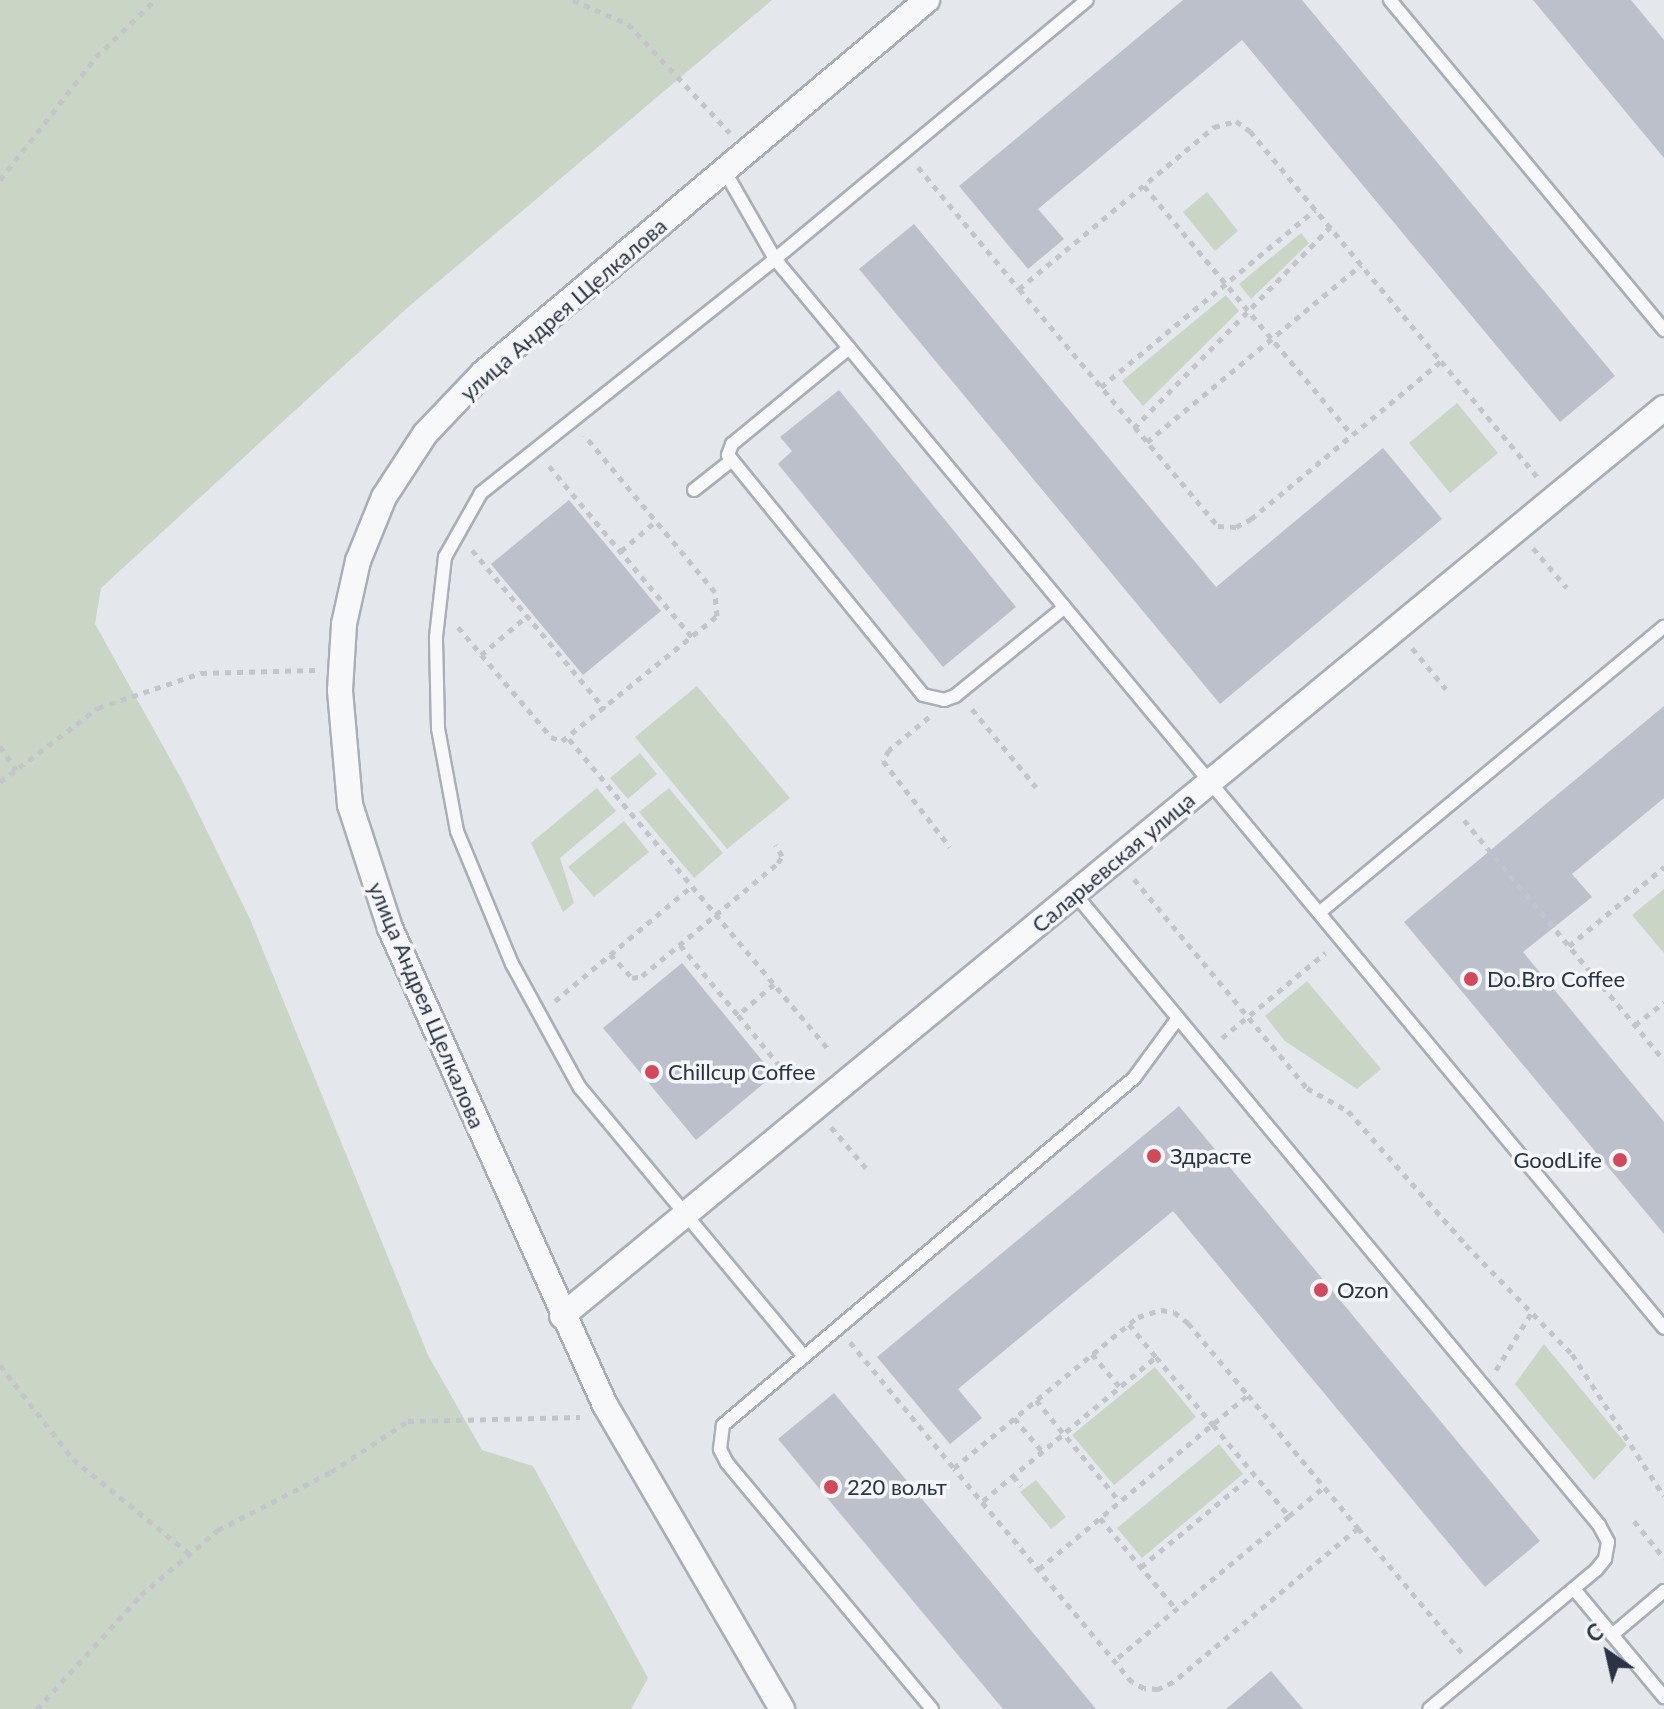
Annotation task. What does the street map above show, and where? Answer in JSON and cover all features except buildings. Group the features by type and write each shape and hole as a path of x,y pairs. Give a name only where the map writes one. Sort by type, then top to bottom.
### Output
{"street":[{"name":"улица Андрея Щелкалова","path":"782,1709 605,1405 562,1316 390,928 350,805 340,670 358,561 384,497 425,434 483,373 927,0"},
{"name":"Саларьевская улица","path":"562,1316 1664,408"}],"lane":[{"path":"802,1354 580,1088 537,1015 457,831 438,728 440,605 445,557 456,531 481,493 775,259 1087,0"},
{"path":"1390,0 1664,330"},
{"path":"724,170 775,259 1664,1328"},
{"path":"849,348 732,444 732,460 923,695 944,700 957,694 1065,607"},
{"path":"694,490 732,460"},
{"path":"1319,913 1664,627"},
{"path":"1075,894 1608,1542 1605,1559 1574,1589 1429,1709"},
{"path":"932,1709 720,1449 723,1425 736,1410 802,1354 1134,1078 1178,1018"},
{"path":"1574,1589 1664,1697"},
{"path":"1612,1635 1664,1591"}],"path":[{"path":"0,180 96,57 155,0"},
{"path":"573,0 628,24 747,151"},
{"path":"1019,289 1214,127 1236,121 1330,227 1519,455"},
{"path":"905,151 1204,512 1226,528 1251,519 1441,361"},
{"path":"1144,186 1352,435"},
{"path":"1101,387 1315,210"},
{"path":"1134,428 1330,227"},
{"path":"1147,442 1361,265"},
{"path":"569,739 717,616 719,601 572,421"},
{"path":"536,449 692,637"},
{"path":"621,551 656,521"},
{"path":"1517,528 1567,588"},
{"path":"456,531 605,709"},
{"path":"440,605 551,737 569,739 830,1051"},
{"path":"481,655 527,616"},
{"path":"1396,629 1446,689"},
{"path":"0,782 98,708 201,673 340,670"},
{"path":"950,847 883,761 889,750 957,694 1036,787"},
{"path":"0,746 16,770"},
{"path":"1451,804 1664,1060"},
{"path":"610,954 638,979 781,859 776,845"},
{"path":"1117,859 1307,1088 1348,1111 1582,1367 1664,1496"},
{"path":"1569,946 1664,868"},
{"path":"537,1015 692,886"},
{"path":"1206,1052 1341,940"},
{"path":"680,945 793,1082"},
{"path":"738,1015 774,984"},
{"path":"1635,1025 1664,1002"},
{"path":"815,1108 867,1169"},
{"path":"954,1468 1128,1323 1148,1311 1174,1312 1248,1395 1476,1670"},
{"path":"1484,1388 1532,1312"},
{"path":"1128,1323 1289,1516"},
{"path":"1092,1354 1120,1387"},
{"path":"983,1501 1156,1357"},
{"path":"868,1364 1115,1660 1144,1688 1173,1682 1358,1528"},
{"path":"0,1365 73,1459 190,1554"},
{"path":"1039,1569 1248,1395"},
{"path":"1036,1400 1120,1502"},
{"path":"37,1709 141,1595 218,1530 331,1472 408,1421 583,1417"},
{"path":"1014,1418 1042,1452"},
{"path":"1141,1567 1254,1474"},
{"path":"1013,1476 1021,1486"},
{"path":"1115,1660 1324,1487"},
{"path":"1100,1518 1176,1609"},
{"path":"1634,1521 1664,1558"}],"green space":[{"path":"0,0 772,0 406,309 101,588 95,624 182,780 250,919 428,1355 482,1450 533,1466 648,1678 631,1709 0,1709"},
{"path":"1207,192 1238,231 1215,251 1183,212"},
{"path":"1301,233 1309,243 1251,299 1239,284"},
{"path":"1226,295 1239,311 1143,406 1122,381"},
{"path":"1457,403 1498,453 1450,493 1409,443"},
{"path":"697,686 790,798 727,849 635,737"},
{"path":"640,753 657,774 628,799 610,778"},
{"path":"597,788 616,811 560,858 574,903 563,912 531,843"},
{"path":"669,788 723,853 694,878 639,812"},
{"path":"624,821 649,852 594,897 568,867"},
{"path":"1664,889 1664,953 1632,915"},
{"path":"1307,981 1381,1069 1357,1089 1285,1041 1265,1016"},
{"path":"1544,1344 1627,1445 1594,1480 1515,1384"},
{"path":"1155,1367 1196,1417 1114,1485 1072,1435"},
{"path":"1219,1444 1243,1474 1142,1558 1117,1528"},
{"path":"1036,1480 1066,1517 1051,1529 1020,1492"}],"place":[{"name":"Do.Bro Coffee","path":"1471,979"},
{"name":"Chillcup Coffee","path":"652,1072"},
{"name":"Здрасте","path":"1154,1156"},
{"name":"GoodLife","path":"1620,1160"},
{"name":"Ozon","path":"1321,1290"},
{"name":"220 вольт","path":"831,1487"}]}
